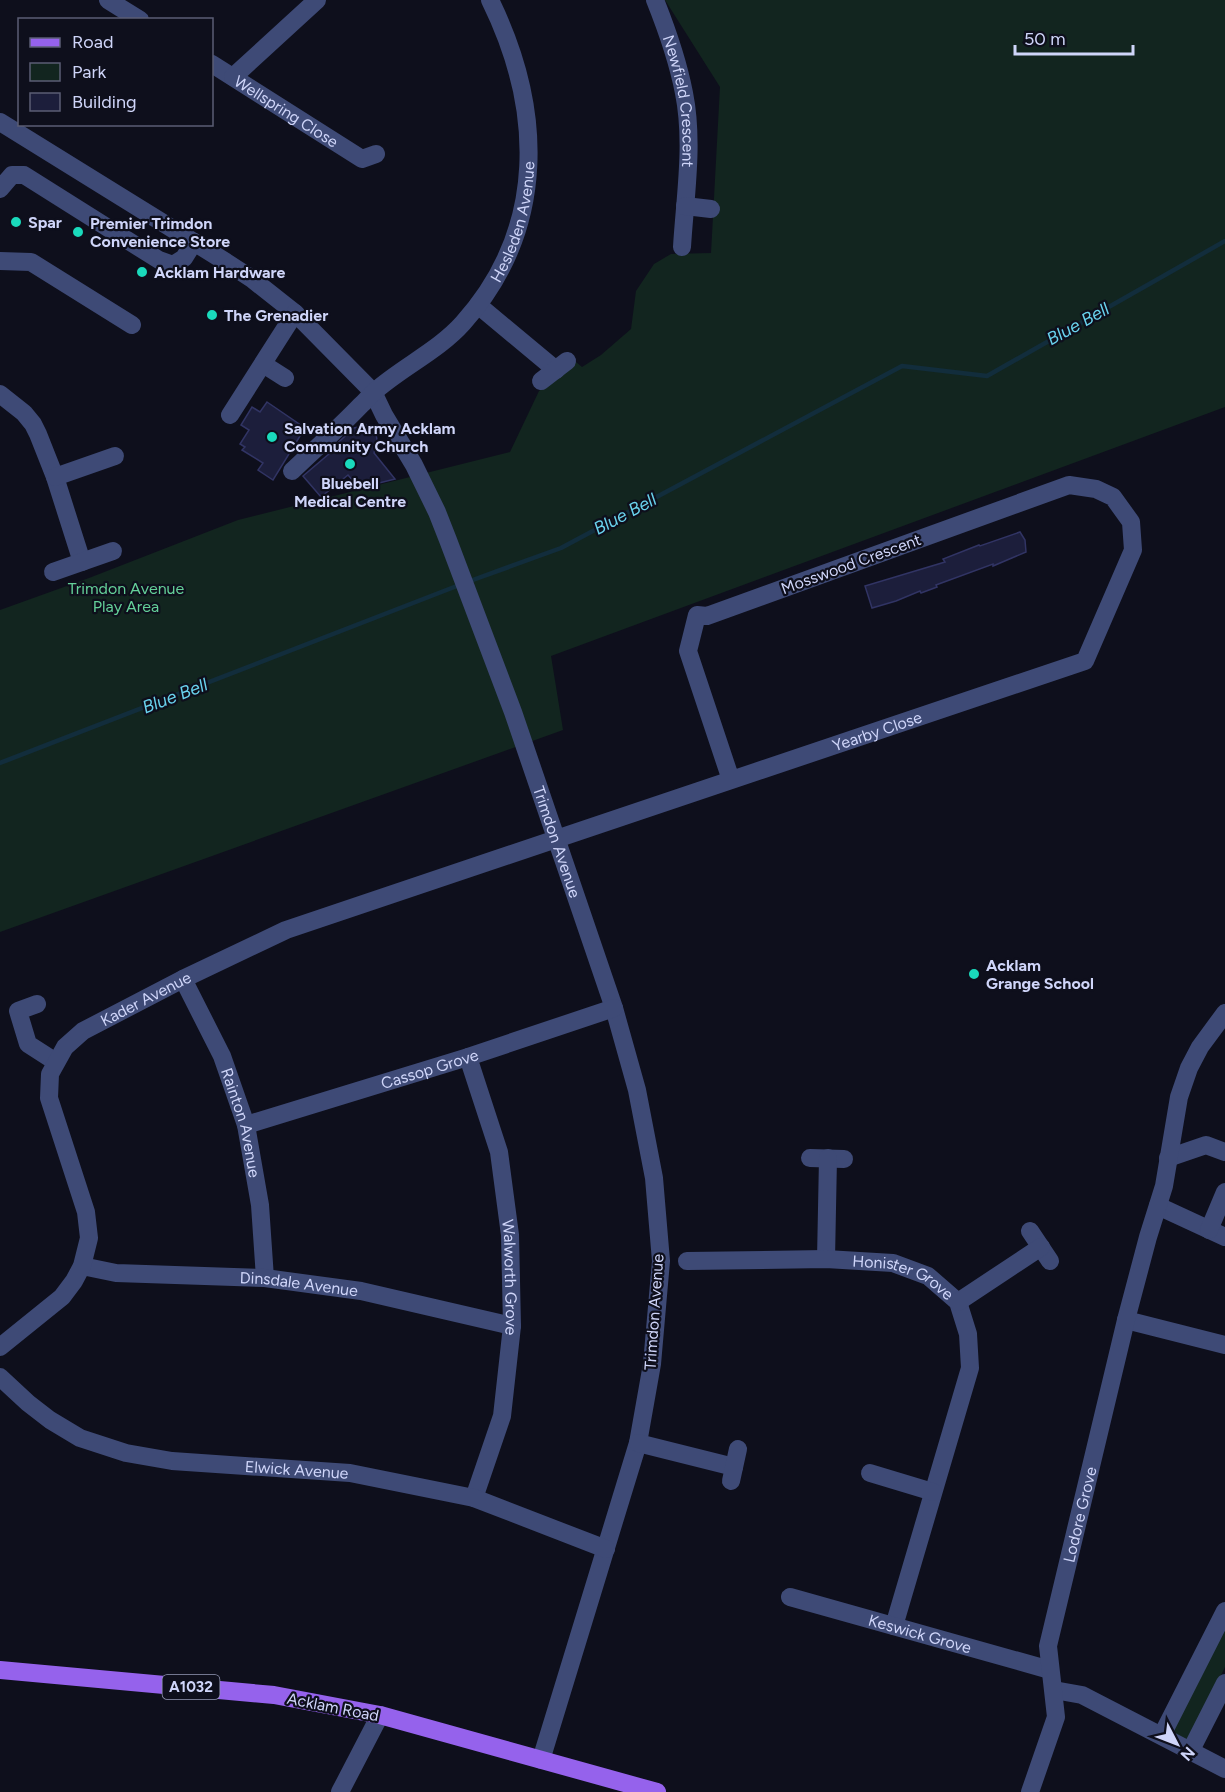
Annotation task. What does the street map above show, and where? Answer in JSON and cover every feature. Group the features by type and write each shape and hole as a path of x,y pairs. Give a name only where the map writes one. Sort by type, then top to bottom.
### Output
{"main road":[{"name":"Acklam Road","path":"0,1670 274,1695 380,1715 657,1792"}],"street":[{"path":"108,0 137,18"},
{"path":"232,77 317,0"},
{"name":"Hesleden Avenue","path":"292,471 373,392 451,336 478,305 503,264 513,242 523,210 530,141 525,102 505,34 490,0"},
{"name":"Newfield Crescent","path":"655,0 676,62 688,126 681,247"},
{"name":"Wellspring Close","path":"213,65 364,162"},
{"name":"Trimdon Avenue","path":"3,130 194,242 252,279 295,313 373,392 414,465 448,540 513,712 614,1008 637,1090 654,1178 660,1261 652,1364 638,1443 541,1760"},
{"path":"0,189 12,175 24,175 159,260 173,265 184,258 194,242"},
{"path":"685,206 711,209"},
{"path":"0,261 31,262 132,325"},
{"path":"478,305 554,371"},
{"path":"230,415 295,313"},
{"path":"263,364 285,378"},
{"path":"0,394 33,424 55,477 82,562"},
{"path":"55,477 115,456"},
{"name":"Mosswood Crescent","path":"731,780 688,651 698,615 707,616 1069,484 1096,489 1113,498 1131,522 1133,550"},
{"name":"Yearby Close","path":"555,839 1085,661 1133,550"},
{"path":"53,572 113,551"},
{"name":"Kader Avenue","path":"0,1347 62,1297 82,1266 89,1238 86,1212 49,1098 50,1074 64,1047 83,1031 183,979 286,930 555,839"},
{"name":"Rainton Avenue","path":"183,979 222,1056 246,1125 260,1205 265,1278"},
{"path":"37,1005 18,1011 28,1044 56,1062"},
{"name":"Cassop Grove","path":"246,1125 468,1057 614,1008"},
{"name":"Lodore Grove","path":"1030,1792 1056,1717 1048,1646 1126,1320 1158,1206 1179,1097 1189,1068 1200,1047 1225,1013"},
{"name":"Walworth Grove","path":"468,1057 498,1152 510,1235 512,1326 502,1416 474,1498"},
{"path":"1168,1158 1206,1145 1225,1152"},
{"path":"826,1259 827,1158"},
{"path":"1158,1206 1217,1233 1225,1193"},
{"path":"958,1302 1046,1254 1030,1231"},
{"name":"Honister Grove","path":"687,1261 826,1259 894,1263 928,1276 958,1302 968,1334 970,1368 894,1626"},
{"name":"Dinsdale Avenue","path":"82,1266 116,1273 265,1278 361,1291 512,1326"},
{"path":"1126,1320 1225,1345"},
{"name":"Elwick Avenue","path":"0,1377 50,1420 80,1438 126,1453 172,1461 350,1473 474,1498 606,1550"},
{"path":"638,1443 735,1466"},
{"path":"870,1473 933,1492"},
{"name":"Keswick Grove","path":"790,1597 1050,1670"},
{"path":"1162,1735 1225,1611"},
{"path":"1191,1750 1225,1683"},
{"path":"1054,1690 1082,1695 1225,1769"},
{"path":"340,1792 380,1715"}],"green space":[{"name":"Trimdon Avenue Play Area","path":"665,0 1225,0 1225,407 551,656 563,730 0,932 0,610 238,520 510,452 539,391 576,362 582,367 601,355 631,329 636,291 654,264 671,254 711,253 720,87"},
{"path":"1225,1619 1225,1667 1191,1737 1186,1741 1173,1734 1173,1727"}],"building":[{"name":"Salvation Army Acklam Community Church","path":"267,402 305,428 273,480 258,470 263,463 242,450 245,447 240,444 249,430 241,425 252,407 260,412"},
{"name":"Bluebell Medical Centre","path":"367,425 376,434 374,453 395,479 359,488 348,475 321,497 303,476 354,428"},
{"path":"1020,532 1025,540 1026,552 936,585 937,587 921,593 920,591 872,608 865,586 945,562 943,559"}],"waterway":[{"name":"Blue Bell","path":"470,581 561,548 902,366 987,376 1225,241"},
{"name":"Blue Bell","path":"0,763 462,584"}],"place":[{"name":"Spar","path":"16,222"},
{"name":"Premier Trimdon Convenience Store","path":"78,232"},
{"name":"Acklam Hardware","path":"142,272"},
{"name":"The Grenadier","path":"212,315"},
{"name":"Salvation Army Acklam Community Church","path":"272,437"},
{"name":"Bluebell Medical Centre","path":"350,464"},
{"name":"Acklam Grange School","path":"974,974"}]}
